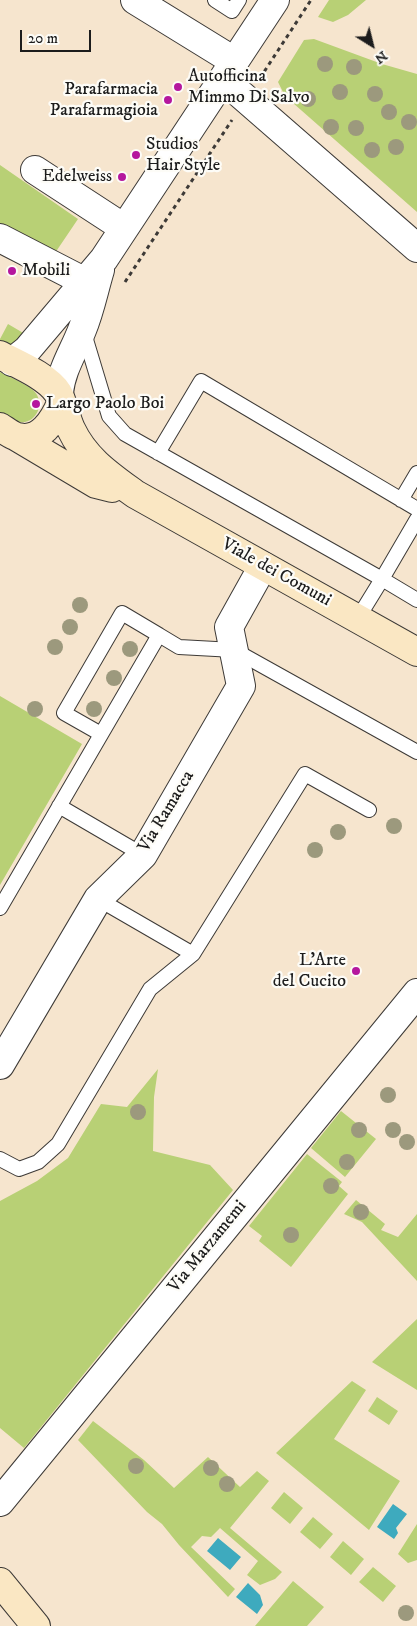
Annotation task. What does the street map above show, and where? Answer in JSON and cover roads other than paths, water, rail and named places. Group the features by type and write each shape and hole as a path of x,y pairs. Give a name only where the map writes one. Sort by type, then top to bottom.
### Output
{"street":[{"path":"135,0 228,70 246,98 417,248"},
{"path":"6,358 27,350 89,284 104,258 275,0"},
{"path":"35,170 124,228"},
{"path":"0,238 89,284"},
{"path":"9,432 30,437 46,429 55,417 64,369 82,329 89,284"},
{"path":"6,358 43,379 60,398 69,426 76,440 97,466 135,494"},
{"path":"9,432 96,484 135,494"},
{"name":"Viale dei Comuni","path":"135,494 417,652"},
{"name":"Via Ramacca","path":"0,1066 98,899 143,854 241,686 229,627 263,566"},
{"name":"Via Marzamemi","path":"0,1502 417,993"},
{"path":"0,1582 36,1626"}],"lane":[{"path":"215,0 232,11 239,0"},
{"path":"82,329 109,416 125,434 417,600"},
{"path":"158,453 200,381 417,509"},
{"path":"401,500 417,473"},
{"path":"358,618 417,519"},
{"path":"101,734 64,713 122,613 179,647 234,650 417,752"},
{"path":"0,908 159,635"},
{"path":"0,1158 18,1169 38,1162 58,1144 150,989 193,954 305,774 369,810"},
{"path":"59,806 143,854"},
{"path":"98,899 193,954"}],"water":[{"path":"393,1504 407,1514 396,1528 398,1533 394,1539 377,1527"},
{"path":"218,1538 241,1557 230,1570 207,1551"},
{"path":"248,1583 260,1595 263,1605 257,1614 236,1597"}],"place":[{"name":"Autofficina Mimmo Di Salvo","path":"178,87"},
{"name":"Parafarmacia Parafarmagioia","path":"168,100"},
{"name":"Studios Hair Style","path":"136,155"},
{"name":"Edelweiss","path":"122,177"},
{"name":"Mobili","path":"12,271"},
{"name":"Largo Paolo Boi","path":"36,404"},
{"name":"L'Arte del Cucito","path":"356,971"}]}
